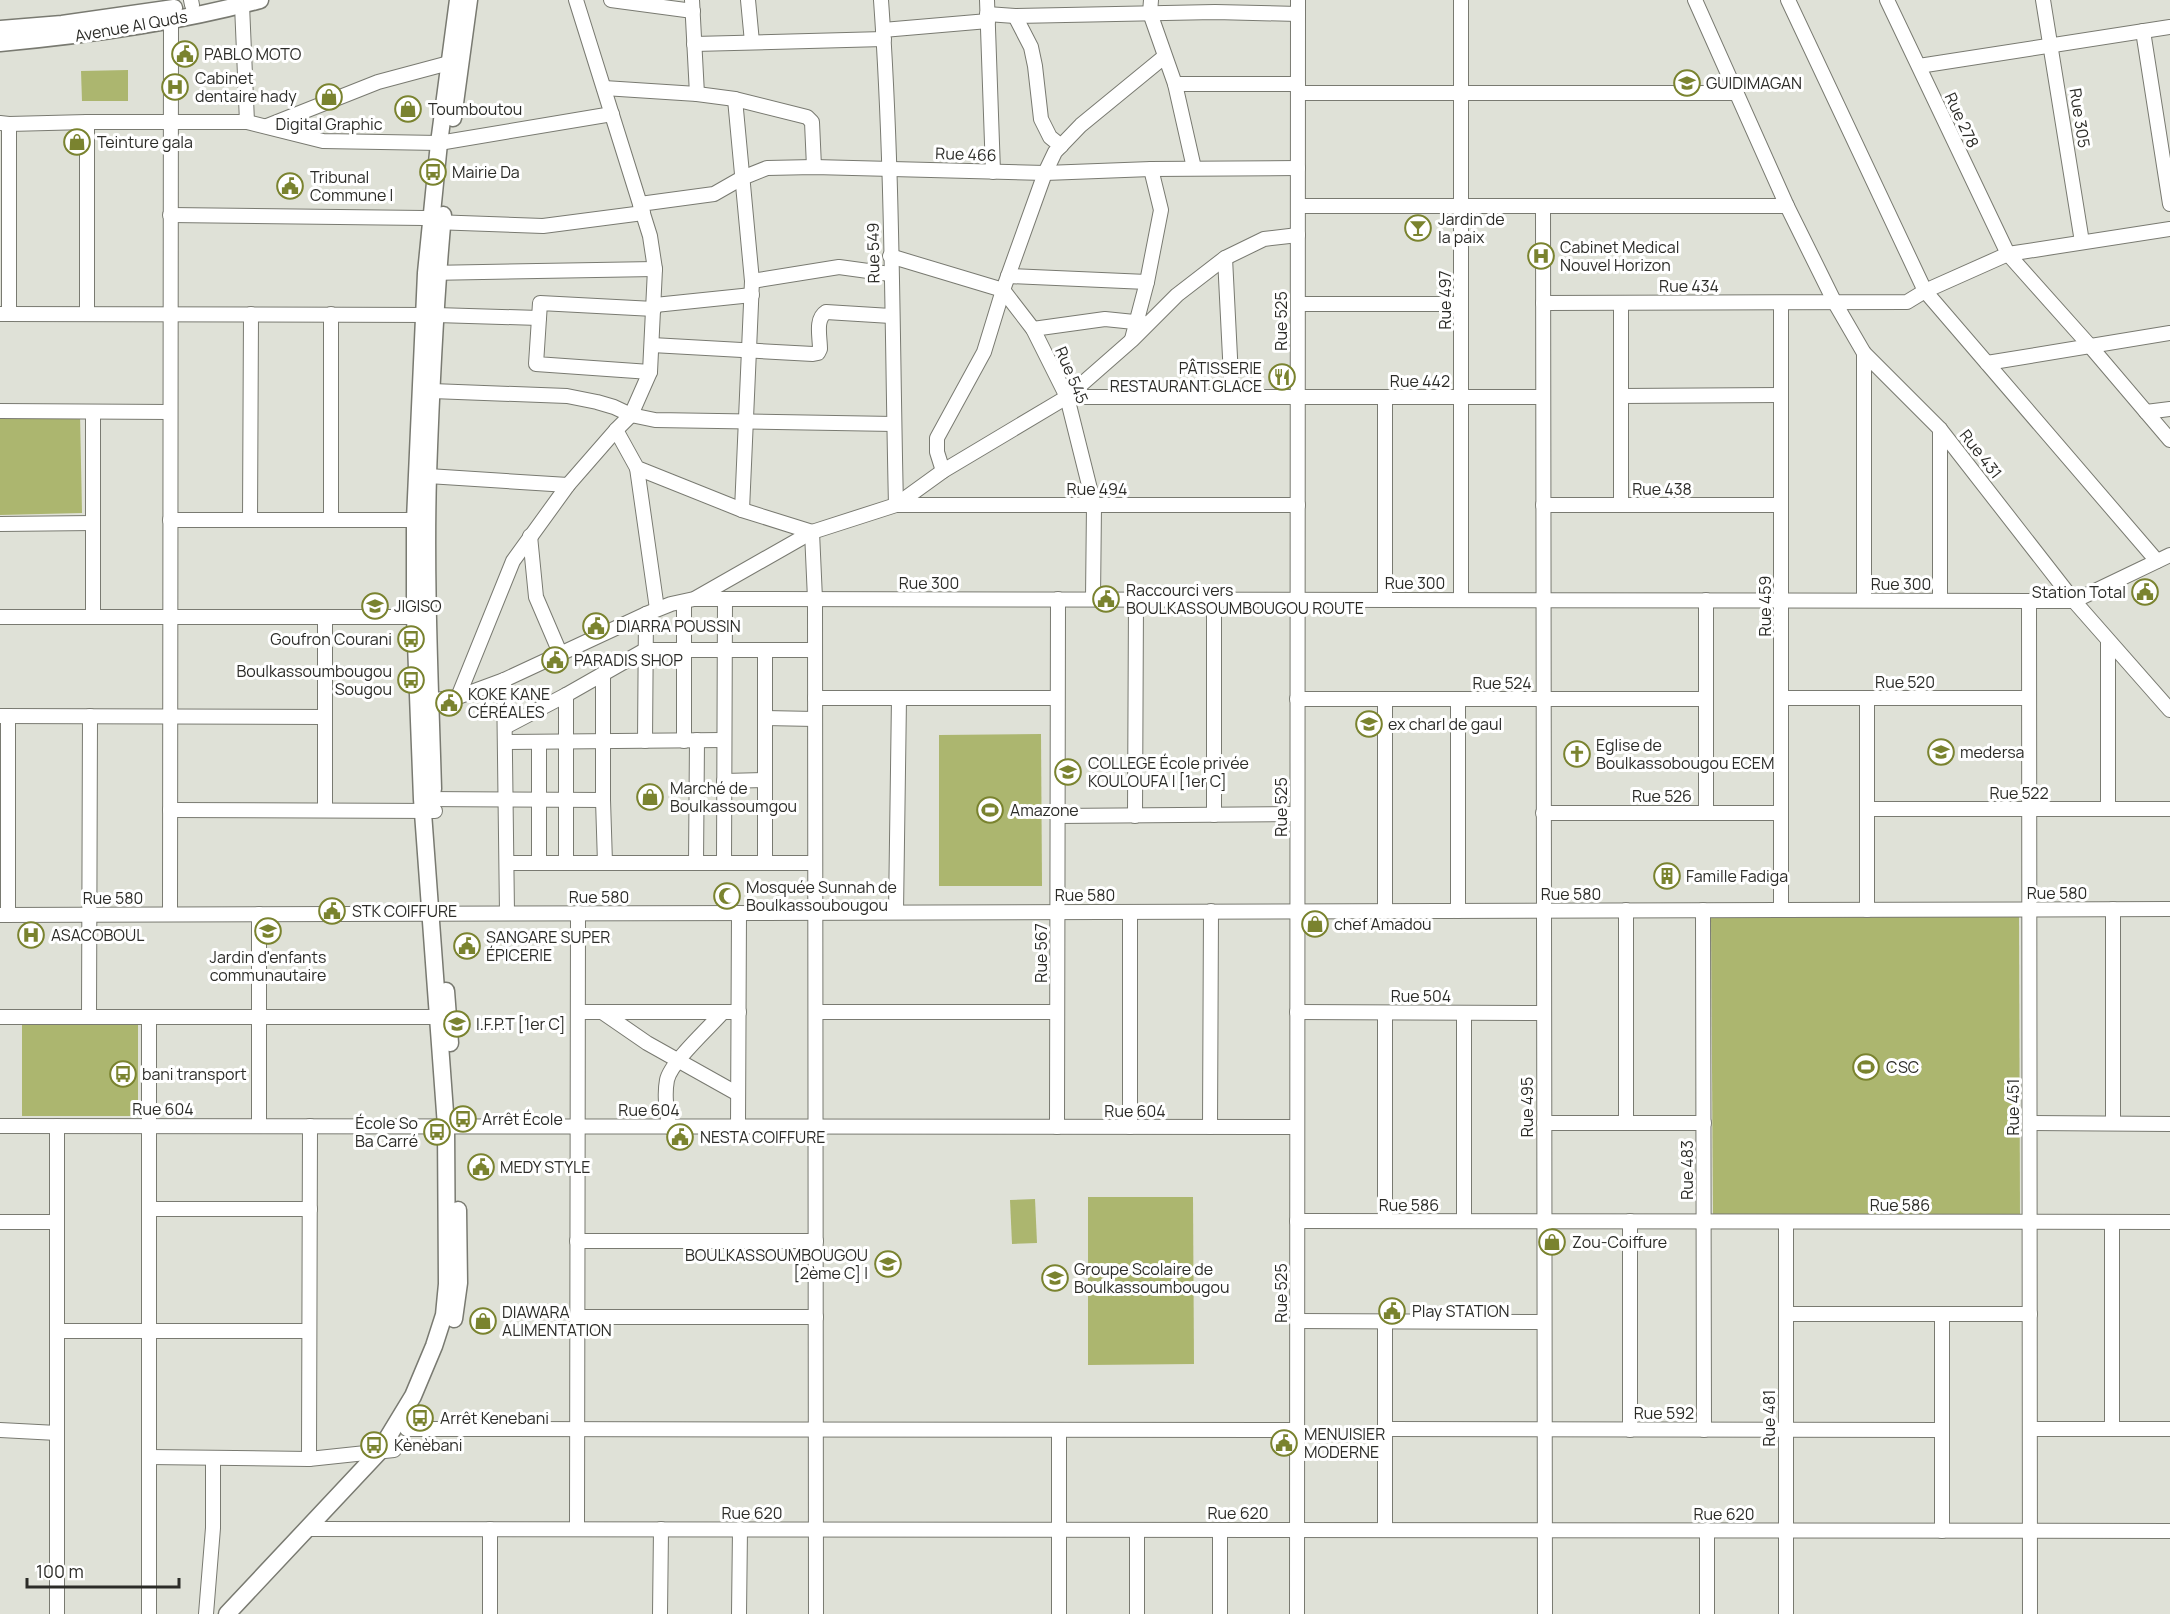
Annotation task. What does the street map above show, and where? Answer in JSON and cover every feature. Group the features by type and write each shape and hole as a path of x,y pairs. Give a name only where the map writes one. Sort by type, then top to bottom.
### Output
{"main road":[{"name":"Avenue Al Quds","path":"0,29 62,24 216,0"},
{"name":"Avenue Al Quds","path":"0,43 63,37 171,20 260,0"},
{"path":"444,143 448,63 458,0"},
{"path":"240,1614 314,1529 407,1429 444,1350 458,1302 451,1126 428,805 422,617 422,520 433,221 469,0"},
{"path":"422,520 428,476 432,391 430,315"},
{"path":"387,1451 434,1346 444,1315 447,1284 451,1126"},
{"path":"227,1614 314,1529"}],"street":[{"path":"458,697 513,561 568,485 632,415 650,372 655,269 650,236 576,0"},
{"path":"611,0 692,5 697,94"},
{"path":"748,0 752,42"},
{"name":"Rue 549","path":"880,0 888,169 896,505"},
{"path":"987,0 993,172"},
{"name":"Rue 497","path":"1461,0 1461,600"},
{"name":"Rue 431","path":"1695,0 1787,206 1835,303 1864,353 1940,429 2074,601 2170,710"},
{"path":"1788,0 1925,291 2157,561"},
{"name":"Rue 278","path":"1887,0 2008,254 2170,440"},
{"name":"Rue 305","path":"2043,0 2082,242"},
{"path":"242,5 247,122"},
{"path":"694,44 883,34 988,18 1150,6 1298,7"},
{"path":"1150,6 1174,84 1194,168"},
{"name":"Rue 525","path":"1297,1614 1298,7"},
{"path":"1015,16 1031,47 1041,119 1050,137 1061,146"},
{"path":"170,914 171,20"},
{"path":"1919,66 2170,27"},
{"path":"2143,31 2170,204"},
{"path":"943,471 937,452 937,438 984,352 1003,290 1045,173 1055,152 1082,125 1164,57"},
{"path":"267,126 378,82 448,63"},
{"path":"1174,84 1461,93 1736,93"},
{"path":"604,88 697,94 735,99 810,119 813,167"},
{"path":"735,99 752,281 742,510"},
{"path":"539,318 331,314 4,314 5,124 247,122 323,141 444,143 612,114"},
{"path":"87,122 87,314"},
{"name":"Rue 466","path":"170,215 543,226 714,194 766,168 813,167 1045,173 1194,168 1298,168"},
{"path":"1142,323 1147,282 1161,210 1151,169"},
{"path":"1298,206 1787,206"},
{"name":"Rue 495","path":"1543,206 1545,1614"},
{"name":"Rue 434","path":"1543,303 1907,302 1925,291 2008,254 2170,229"},
{"path":"696,863 684,650 689,601 812,532 896,505 943,471 1067,397 1132,340 1142,323 1225,258 1264,239 1298,235"},
{"path":"890,256 1003,290"},
{"path":"1225,258 1232,397"},
{"path":"752,281 839,267 890,274"},
{"path":"432,273 655,269"},
{"path":"1008,276 1147,282"},
{"name":"Rue 545","path":"1003,290 1033,329 1067,397 1094,505 1093,599"},
{"path":"650,372 536,364 540,303 654,307 752,295"},
{"path":"1621,303 1621,505"},
{"name":"Rue 459","path":"1781,303 1781,910"},
{"path":"1298,304 1461,304"},
{"path":"652,345 813,354 818,353 820,349 819,320 826,312 891,316"},
{"path":"250,520 251,314"},
{"path":"331,314 331,520"},
{"path":"1033,329 1105,319 1142,323"},
{"path":"1987,363 2170,333"},
{"path":"1864,353 1864,600"},
{"path":"432,391 567,396 656,420 894,424"},
{"path":"1621,396 1781,395"},
{"name":"Rue 442","path":"1067,397 1543,397"},
{"path":"1385,397 1385,600"},
{"path":"2146,412 2170,409"},
{"path":"0,411 170,412"},
{"path":"93,412 93,617"},
{"path":"1940,429 1940,600"},
{"path":"616,430 638,468 651,611 645,650 645,741"},
{"path":"638,468 742,510 812,532"},
{"path":"428,476 568,485"},
{"name":"Rue 494","path":"896,505 1298,506"},
{"name":"Rue 438","path":"1543,505 1781,505"},
{"path":"170,520 422,520"},
{"path":"0,524 93,523"},
{"path":"812,532 815,599 816,1614"},
{"path":"530,537 536,597 560,653"},
{"name":"Rue 300","path":"424,702 458,697 504,680 651,611 670,604 689,601 724,599 1093,599 2074,601 2170,555"},
{"path":"724,599 724,863"},
{"name":"Rue 567","path":"1057,1127 1058,599"},
{"path":"1135,816 1136,600"},
{"path":"1214,815 1215,600"},
{"path":"1706,600 1706,813"},
{"name":"Rue 451","path":"2029,601 2031,1614"},
{"path":"0,617 422,617"},
{"path":"325,617 325,810"},
{"path":"2108,641 2108,809"},
{"path":"505,727 645,650 815,650"},
{"path":"765,650 765,863"},
{"path":"603,674 605,863"},
{"path":"504,680 507,914"},
{"path":"566,695 566,863"},
{"path":"815,698 1057,698"},
{"path":"896,912 899,698"},
{"name":"Rue 520","path":"1781,698 2029,698"},
{"path":"1867,698 1867,910"},
{"name":"Rue 524","path":"1297,699 1706,699"},
{"path":"1385,699 1385,911"},
{"path":"1458,699 1458,911"},
{"path":"4,915 4,716 325,717"},
{"path":"89,1017 90,716"},
{"path":"765,718 815,718"},
{"path":"505,742 724,740"},
{"path":"539,742 539,863"},
{"path":"724,781 765,780"},
{"path":"170,810 325,810 506,799 603,800"},
{"name":"Rue 522","path":"1867,809 2170,809"},
{"name":"Rue 526","path":"1543,813 1781,813"},
{"path":"1057,816 1298,814"},
{"path":"507,863 815,863"},
{"path":"2113,909 2113,1123"},
{"name":"Rue 580","path":"4,915 2170,909"},
{"path":"1626,910 1626,1123"},
{"name":"Rue 483","path":"1703,910 1704,1430"},
{"path":"1210,911 1210,1127"},
{"path":"1130,912 1130,1127"},
{"path":"577,1529 578,913"},
{"path":"738,1127 739,913"},
{"path":"259,914 259,1126"},
{"path":"578,1012 738,1012"},
{"path":"602,1012 624,1029 738,1094"},
{"path":"669,1127 666,1097 672,1067 723,1012"},
{"path":"816,1012 1057,1012"},
{"name":"Rue 504","path":"1297,1012 1544,1013"},
{"path":"1385,1012 1385,1221"},
{"path":"1464,1013 1464,1221"},
{"path":"0,1017 442,1017"},
{"path":"149,1017 149,1614"},
{"path":"1544,1123 1704,1123"},
{"path":"2030,1123 2170,1124"},
{"name":"Rue 604","path":"0,1126 1297,1127"},
{"path":"57,1126 57,1614"},
{"path":"309,1460 310,1126"},
{"path":"149,1209 310,1209"},
{"path":"0,1222 57,1221"},
{"name":"Rue 586","path":"1297,1221 2170,1222"},
{"path":"1630,1221 1630,1430"},
{"name":"Rue 481","path":"1786,1222 1786,1614"},
{"path":"2112,1222 2112,1429"},
{"path":"577,1240 816,1241"},
{"path":"1786,1314 2030,1314"},
{"path":"1942,1314 1942,1531"},
{"path":"577,1317 816,1317"},
{"path":"1297,1321 1544,1322"},
{"path":"1385,1321 1385,1530"},
{"path":"57,1331 309,1331"},
{"path":"407,1429 1297,1430"},
{"name":"Rue 592","path":"1385,1429 1942,1430"},
{"path":"2030,1429 2170,1429"},
{"path":"0,1430 57,1433"},
{"path":"1059,1430 1059,1614"},
{"path":"149,1456 309,1460 387,1451"},
{"path":"206,1614 213,1528 213,1458"},
{"name":"Rue 620","path":"314,1529 2170,1531"},
{"path":"490,1529 490,1614"},
{"path":"660,1614 661,1529"},
{"path":"740,1529 740,1614"},
{"path":"1137,1530 1137,1614"},
{"path":"1220,1530 1220,1614"},
{"path":"1707,1530 1707,1614"}],"green space":[{"path":"128,70 128,101 82,101 81,71"},
{"path":"80,414 82,513 0,515 0,416"},
{"name":"Amazone","path":"1041,734 1042,886 939,886 939,735"},
{"name":"CSC","path":"2019,916 2020,1216 1713,1218 1711,918"},
{"path":"22,1024 138,1025 138,1116 22,1116"},
{"path":"1088,1197 1193,1197 1194,1364 1088,1365"},
{"path":"1035,1199 1037,1243 1012,1244 1010,1200"}],"place":[{"name":"PABLO MOTO","path":"185,54"},
{"name":"GUIDIMAGAN","path":"1687,83"},
{"name":"Cabinet dentaire hady","path":"175,87"},
{"name":"Digital Graphic","path":"329,97"},
{"name":"Toumboutou","path":"408,109"},
{"name":"Teinture gala","path":"77,142"},
{"name":"Mairie Da","path":"433,172"},
{"name":"Tribunal Commune I","path":"290,186"},
{"name":"Jardin de la paix","path":"1418,228"},
{"name":"Cabinet Medical Nouvel Horizon","path":"1541,256"},
{"name":"PÂTISSERIE RESTAURANT GLACE","path":"1282,377"},
{"name":"Station Total","path":"2145,592"},
{"name":"Raccourci vers BOULKASSOUMBOUGOU ROUTE","path":"1106,599"},
{"name":"JIGISO","path":"375,606"},
{"name":"DIARRA POUSSIN","path":"596,626"},
{"name":"Goufron Courani","path":"411,639"},
{"name":"PARADIS SHOP","path":"555,660"},
{"name":"Boulkassoumbougou Sougou","path":"411,680"},
{"name":"KOKE KANE CÉRÉALES","path":"449,703"},
{"name":"ex charl de gaul","path":"1369,724"},
{"name":"medersa","path":"1941,752"},
{"name":"Eglise de Boulkassobougou ECEM","path":"1577,754"},
{"name":"COLLEGE École privée KOULOUFA I [1er C]","path":"1068,772"},
{"name":"Marché de Boulkassoumgou","path":"650,797"},
{"name":"Amazone","path":"990,810"},
{"name":"Famille Fadiga","path":"1667,876"},
{"name":"Mosquée Sunnah de Boulkassoubougou","path":"727,896"},
{"name":"STK COIFFURE","path":"332,911"},
{"name":"chef Amadou","path":"1315,924"},
{"name":"Jardin d'enfants communautaire","path":"268,931"},
{"name":"ASACOBOUL","path":"31,935"},
{"name":"SANGARE SUPER ÉPICERIE","path":"467,946"},
{"name":"I.F.P.T [1er C]","path":"457,1024"},
{"name":"CSC","path":"1866,1067"},
{"name":"bani transport","path":"123,1074"},
{"name":"Arrêt École","path":"463,1119"},
{"name":"École So Ba Carré","path":"437,1132"},
{"name":"NESTA COIFFURE","path":"680,1137"},
{"name":"MEDY STYLE","path":"481,1167"},
{"name":"Zou-Coiffure","path":"1552,1242"},
{"name":"BOULKASSOUMBOUGOU [2ème C] I","path":"888,1264"},
{"name":"Groupe Scolaire de Boulkassoumbougou","path":"1055,1278"},
{"name":"Play STATION","path":"1392,1311"},
{"name":"DIAWARA ALIMENTATION","path":"483,1321"},
{"name":"Arrêt Kenebani","path":"420,1418"},
{"name":"MENUISIER MODERNE","path":"1284,1443"},
{"name":"Kènèbani","path":"374,1445"}]}
